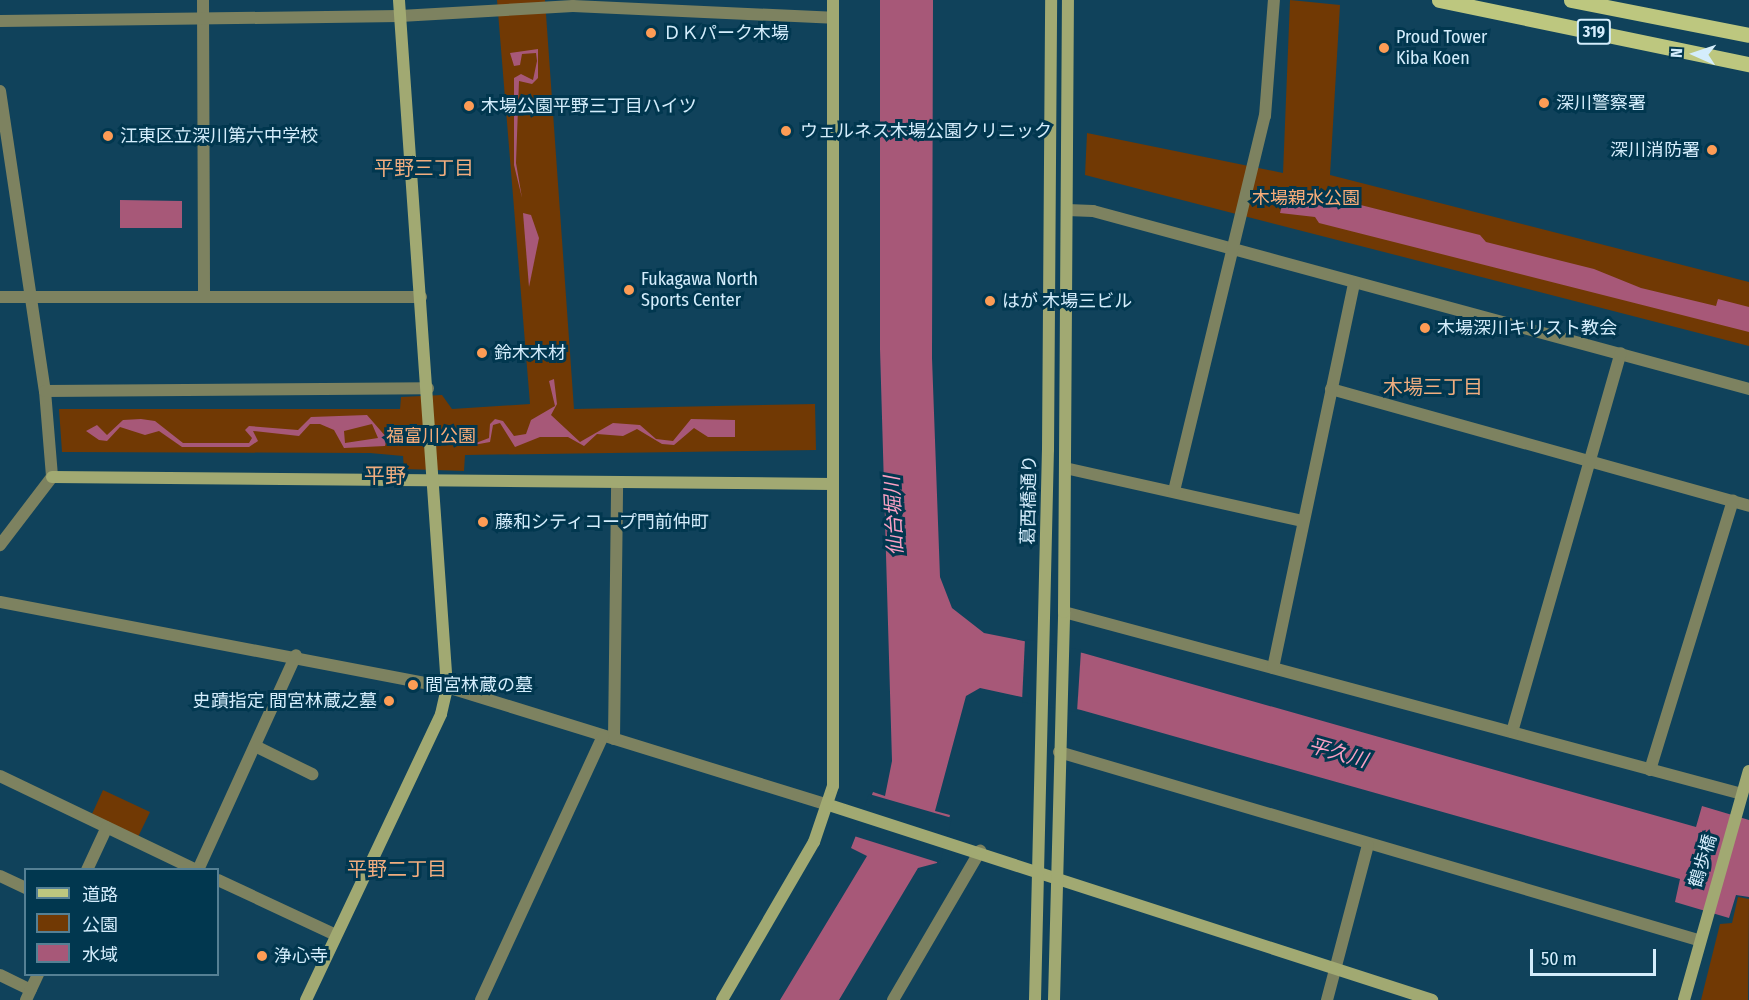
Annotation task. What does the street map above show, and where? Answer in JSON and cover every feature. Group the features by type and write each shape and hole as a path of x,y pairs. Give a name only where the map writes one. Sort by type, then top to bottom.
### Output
{"main road":[{"name":"319","path":"1439,0 1749,64"},
{"name":"319","path":"1571,0 1749,35"}],"street":[{"path":"203,0 204,293"},
{"path":"306,1000 441,714 447,687 428,388 399,0"},
{"path":"722,1000 814,842 829,805 834,766 833,0"},
{"name":"葛西橋通り","path":"1035,1000 1043,633 1051,0"},
{"name":"葛西橋通り","path":"1054,1000 1064,612 1068,0"},
{"path":"1174,491 1229,247 1265,116 1274,0"},
{"path":"0,21 400,16 552,7 833,18"},
{"path":"0,91 45,391 52,477 0,545"},
{"path":"1067,210 1093,211 1749,389"},
{"path":"1273,668 1354,282"},
{"path":"0,297 30,294 204,293 421,297"},
{"path":"1512,732 1621,353"},
{"path":"45,391 428,388"},
{"path":"1331,389 1749,506"},
{"path":"1065,468 1303,521"},
{"path":"52,477 832,484"},
{"path":"481,1000 609,737 617,483"},
{"path":"1650,770 1733,501"},
{"path":"0,602 296,655 447,687 948,840 1431,1000"},
{"path":"1064,612 1742,794"},
{"path":"198,868 296,655"},
{"path":"255,746 312,774"},
{"path":"1059,752 1368,845 1698,940"},
{"name":"鶴歩橋","path":"1684,1000 1705,915 1749,771"},
{"path":"0,776 193,868"},
{"path":"88,868 106,827"},
{"path":"1327,1000 1331,968 1368,845"},
{"path":"893,1000 980,851"},
{"path":"0,876 24,887"},
{"path":"219,880 336,935"},
{"path":"0,975 29,995 38,976"}],"green space":[{"name":"福富川公園","path":"497,0 545,0 574,409 815,404 816,450 465,455 464,471 404,469 403,456 370,453 62,452 59,409 400,409 401,397 442,395 452,409 530,404"},
{"name":"木場親水公園","path":"1290,0 1340,5 1330,175 1749,282 1749,346 1085,175 1087,133 1283,173"},
{"path":"103,790 150,812 138,837 92,814"},
{"path":"1738,897 1749,899 1748,1000 1701,1000 1720,924 1732,923"}],"water":[{"path":"880,0 933,0 932,358 940,577 952,608 984,633 1083,653 1696,827 1702,806 1749,820 1749,897 1736,895 1729,918 1675,902 1680,879 1081,710 980,688 966,696 935,811 950,815 937,863 918,868 839,1000 780,1000 867,856 851,848 873,792 885,796 892,761 880,349"},
{"path":"538,49 538,78 532,84 519,81 516,163 522,198 514,165 514,78 521,74 533,80 537,61 536,53 522,54 520,65 514,66 510,53"},
{"path":"1293,188 1480,235 1486,242 1594,269 1641,288 1716,306 1718,299 1749,307 1749,332 1319,223 1315,217 1280,213 1286,189"},
{"path":"120,200 182,201 182,228 120,228"},
{"path":"523,213 531,215 539,238 529,287"},
{"path":"554,379 557,404 551,415 580,442 613,423 640,425 656,439 673,441 691,419 735,420 735,437 708,437 694,428 674,445 662,444 637,429 623,436 597,434 584,446 568,437 540,437 515,447 500,423 493,425 490,442 468,446 489,438 490,424 495,419 503,421 514,436 526,434 531,420 555,406 549,381"},
{"path":"367,415 387,438 385,446 344,448 334,430 320,424 310,424 299,436 253,431 258,441 249,447 182,447 159,431 145,435 120,427 107,441 99,440 86,431 97,425 107,435 123,420 141,419 155,421 183,443 249,443 252,438 245,430 249,426 298,430 311,417","holes":["372,424 378,438 345,443 344,431"]}],"pier":[{"path":"1025,639 1081,650 1077,712 1022,702"},
{"path":"869,794 952,818 940,863 854,836"}],"place":[{"name":"ＤＫパーク木場","path":"651,33"},
{"name":"Proud Tower Kiba Koen","path":"1384,48"},
{"name":"深川警察署","path":"1544,103"},
{"name":"木場公園平野三丁目ハイツ","path":"469,106"},
{"name":"ウェルネス木場公園クリニック","path":"786,131"},
{"name":"江東区立深川第六中学校","path":"108,136"},
{"name":"深川消防署","path":"1712,150"},
{"name":"Fukagawa North Sports Center","path":"629,290"},
{"name":"はが 木場三ビル","path":"990,301"},
{"name":"木場深川キリスト教会","path":"1425,328"},
{"name":"鈴木木材","path":"482,353"},
{"name":"藤和シティコープ門前仲町","path":"483,522"},
{"name":"間宮林蔵の墓","path":"413,685"},
{"name":"史蹟指定 間宮林蔵之墓","path":"389,701"},
{"name":"浄心寺","path":"262,956"}],"district":[{"name":"平野三丁目","path":"424,168"},
{"name":"木場三丁目","path":"1433,387"},
{"name":"平野","path":"385,476"},
{"name":"平野二丁目","path":"397,869"}],"water label":[{"name":"仙台堀川","path":"894,516"},
{"name":"平久川","path":"1338,753"}]}
